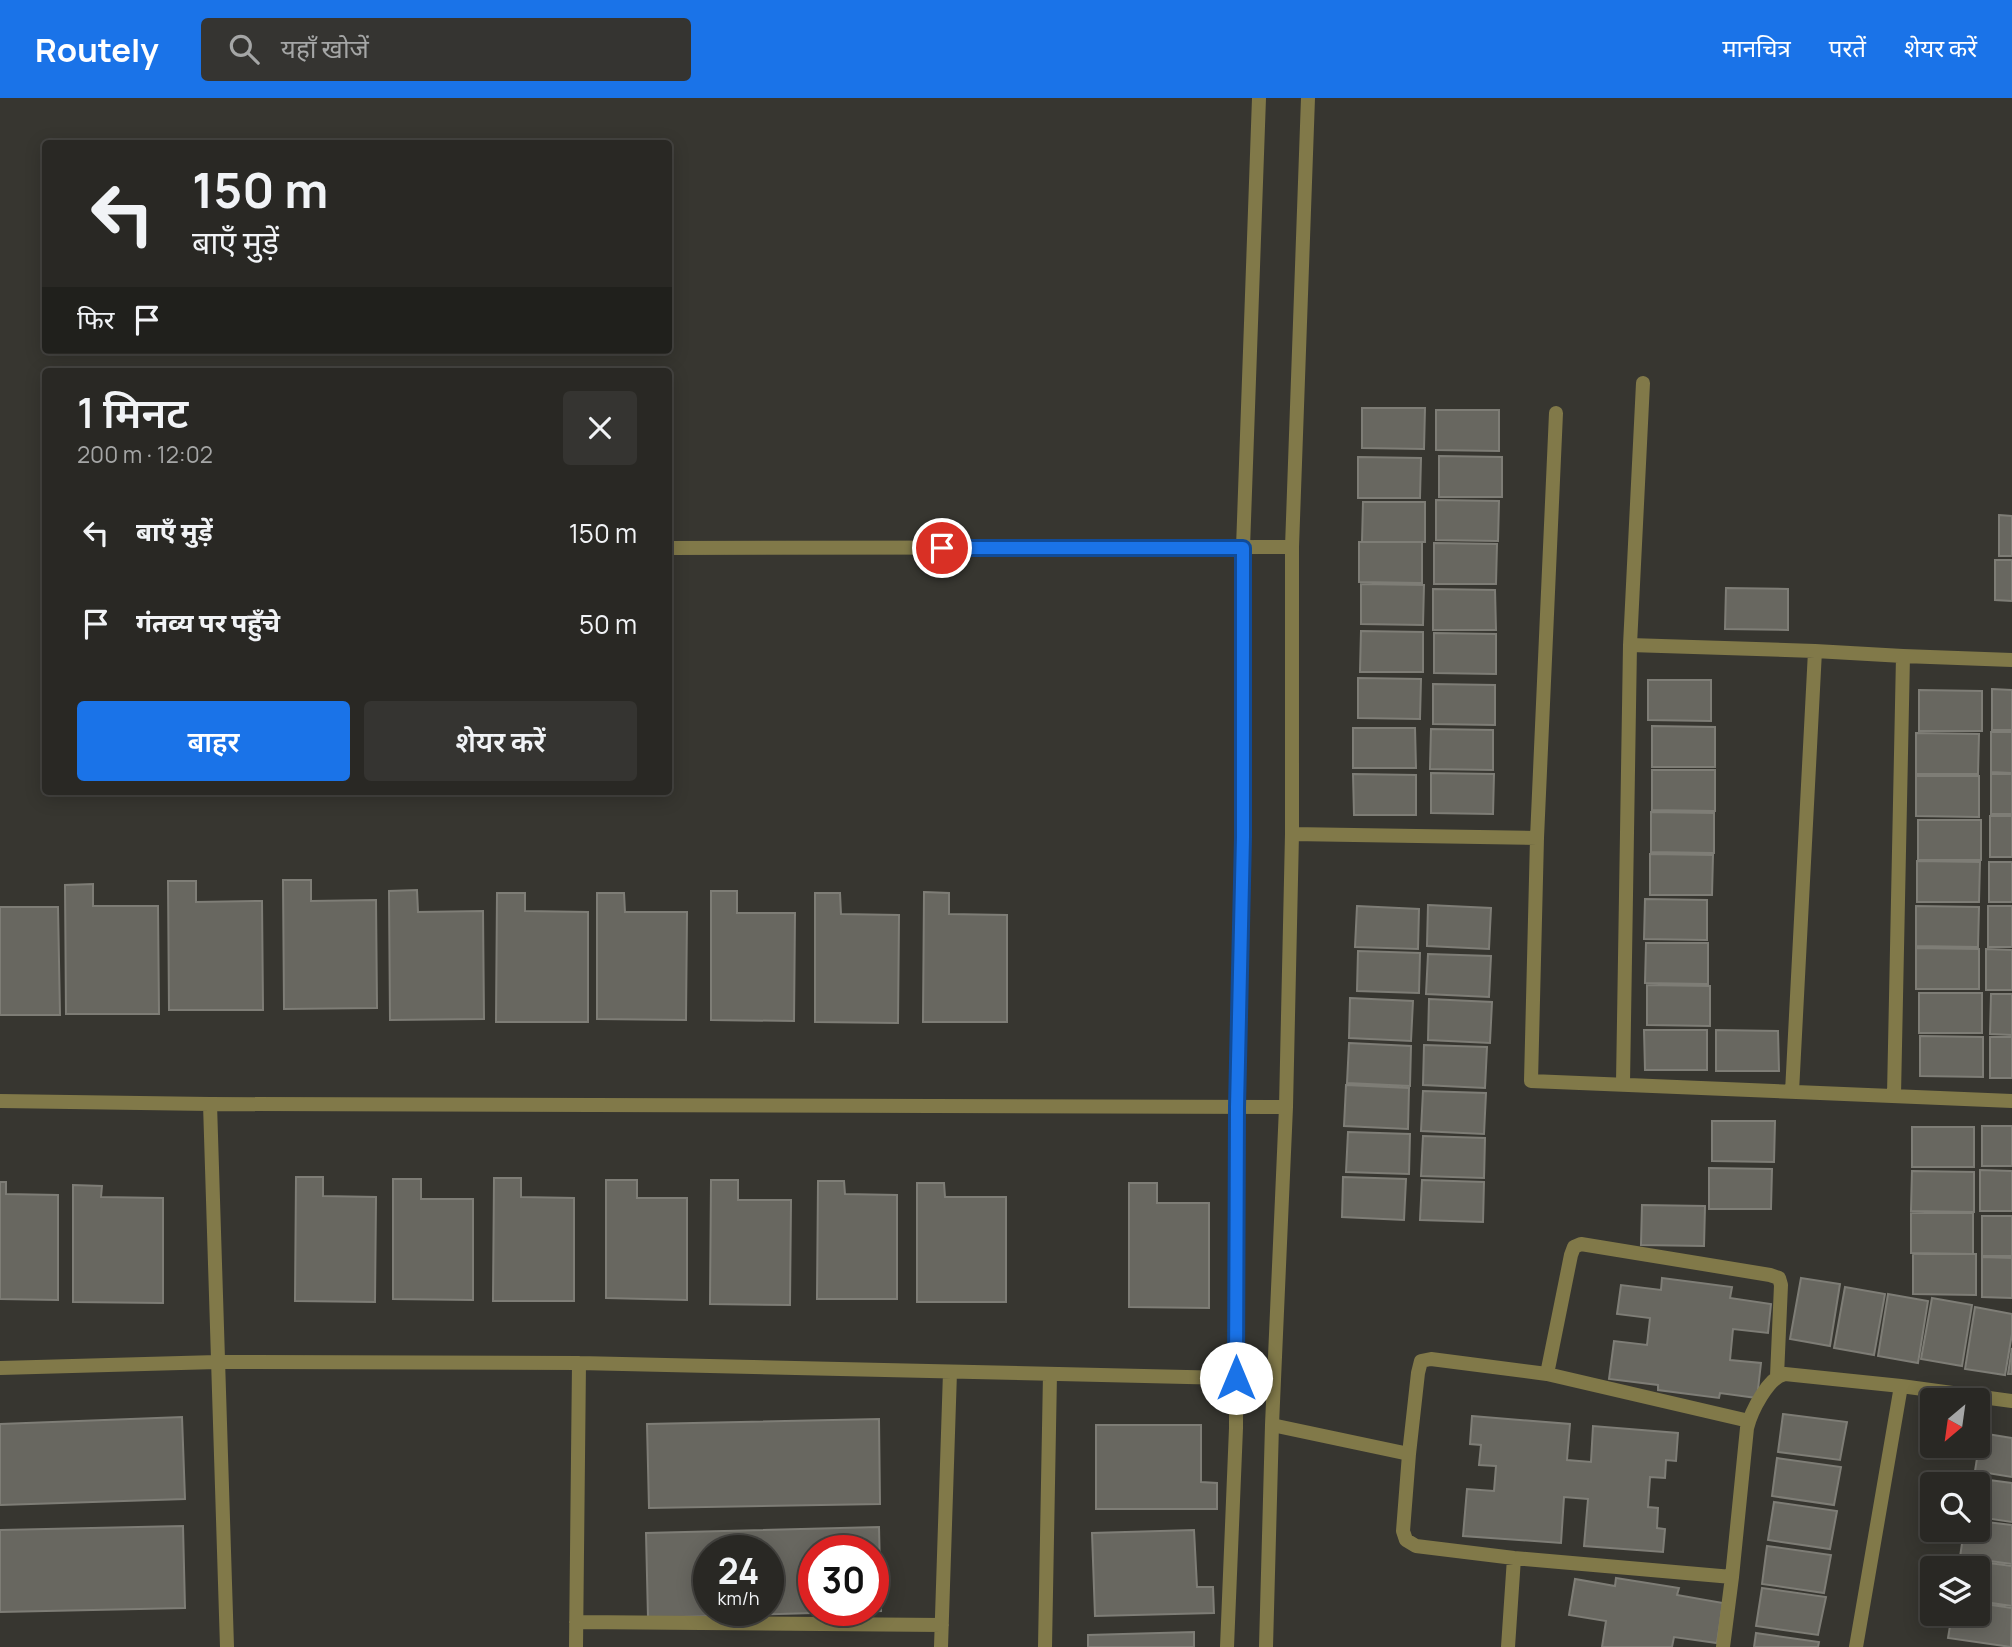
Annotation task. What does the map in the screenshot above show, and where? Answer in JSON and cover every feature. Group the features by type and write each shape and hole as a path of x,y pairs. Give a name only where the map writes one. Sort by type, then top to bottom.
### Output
{"street":[{"path":"1227,1647 1236,1427 1237,1107 1243,837 1243,548 1259,98"},
{"path":"1266,1647 1273,1379 1286,1107 1292,834 1292,547 1308,98"},
{"path":"1623,1083 1630,645 1643,383"},
{"path":"1556,413 1536,838 1531,1081 2012,1101"},
{"path":"672,548 1292,547"},
{"path":"1630,645 1815,650 2012,660"},
{"path":"1792,1092 1815,650"},
{"path":"1894,1095 1903,656"},
{"path":"1292,834 1536,838"},
{"path":"0,1101 1286,1107"},
{"path":"210,1104 227,1647"},
{"path":"1547,1374 1571,1255 1574,1247 1581,1244 1770,1275 1779,1279 1781,1285 1777,1376"},
{"path":"1732,1577 1514,1558 1416,1546 1406,1540 1404,1531 1409,1454 1418,1373 1421,1361 1431,1359 1547,1374 1749,1421"},
{"path":"0,1368 218,1362 579,1363 1273,1379"},
{"path":"576,1647 579,1363"},
{"path":"942,1647 950,1372"},
{"path":"1045,1647 1050,1374"},
{"path":"1723,1647 1749,1421 1777,1376 1785,1374 1900,1386 2012,1401"},
{"path":"1856,1647 1900,1386"},
{"path":"1272,1425 1409,1454"},
{"path":"1508,1647 1514,1558"},
{"path":"576,1622 942,1625"}],"building":[{"path":"1362,408 1425,408 1424,449 1362,448"},
{"path":"1436,410 1499,410 1499,451 1436,450"},
{"path":"1439,456 1502,457 1502,497 1439,497"},
{"path":"1358,457 1421,458 1420,498 1358,498"},
{"path":"1436,500 1499,501 1498,541 1436,540"},
{"path":"1363,502 1425,502 1425,542 1362,542"},
{"path":"1999,515 2012,516 2012,556 1999,556"},
{"path":"1359,542 1422,542 1422,583 1359,582"},
{"path":"1434,543 1497,544 1496,584 1434,584"},
{"path":"1995,560 2012,560 2012,601 1995,600"},
{"path":"1361,584 1424,585 1423,625 1361,624"},
{"path":"1726,588 1788,589 1788,630 1725,629"},
{"path":"1433,589 1495,590 1496,630 1433,630"},
{"path":"1361,631 1423,632 1423,672 1360,672"},
{"path":"1434,633 1496,634 1496,674 1434,673"},
{"path":"1358,678 1421,679 1420,719 1358,718"},
{"path":"1648,680 1711,680 1711,721 1648,720"},
{"path":"1433,684 1495,685 1495,725 1433,724"},
{"path":"1992,689 2012,690 2012,730 1992,730"},
{"path":"1919,690 1982,691 1982,731 1919,731"},
{"path":"1652,726 1715,727 1715,767 1652,767"},
{"path":"1353,728 1415,728 1416,768 1353,768"},
{"path":"1431,729 1493,730 1493,770 1430,769"},
{"path":"1991,732 2012,732 2012,773 1991,772"},
{"path":"1916,733 1979,734 1978,774 1916,774"},
{"path":"1652,770 1715,770 1715,811 1652,810"},
{"path":"1431,773 1494,774 1493,814 1431,813"},
{"path":"1353,774 1416,775 1416,815 1354,815"},
{"path":"1991,774 2012,774 2012,814 1991,814"},
{"path":"1916,776 1979,776 1979,817 1916,816"},
{"path":"1651,812 1714,813 1714,853 1651,852"},
{"path":"1990,816 2012,816 2012,857 1990,857"},
{"path":"1918,820 1981,820 1981,860 1918,860"},
{"path":"1650,854 1713,855 1712,895 1650,895"},
{"path":"1917,861 1980,862 1979,902 1917,902"},
{"path":"1989,862 2012,862 2012,902 1989,902"},
{"path":"283,880 311,880 311,901 376,900 377,1008 284,1009"},
{"path":"168,881 196,881 196,902 262,901 263,1010 169,1010"},
{"path":"93,884 93,906 158,906 159,1014 66,1014 65,885"},
{"path":"417,890 418,912 483,911 484,1019 390,1020 389,891"},
{"path":"711,891 737,891 737,913 795,913 794,1021 711,1020"},
{"path":"924,892 949,893 949,914 1007,915 1007,1022 923,1022"},
{"path":"497,893 525,893 525,911 588,912 588,1022 496,1022"},
{"path":"597,893 624,893 625,912 687,912 686,1020 597,1019"},
{"path":"815,893 840,893 841,914 899,915 898,1023 815,1022"},
{"path":"1645,899 1707,900 1707,940 1644,939"},
{"path":"1428,905 1491,908 1489,949 1427,946"},
{"path":"1357,906 1419,909 1418,949 1355,947"},
{"path":"1916,906 1979,907 1978,947 1916,946"},
{"path":"1988,906 2012,906 2012,947 1988,947"},
{"path":"0,907 58,907 60,1015 0,1015"},
{"path":"1646,943 1708,943 1708,984 1645,983"},
{"path":"1916,948 1979,949 1979,989 1916,989"},
{"path":"1986,949 2012,950 2012,990 1986,990"},
{"path":"1358,951 1420,953 1419,993 1357,991"},
{"path":"1428,954 1491,956 1489,997 1426,994"},
{"path":"1647,985 1710,986 1710,1026 1647,1025"},
{"path":"1919,993 1982,993 1982,1033 1919,1033"},
{"path":"1991,994 2012,994 2012,1035 1990,1034"},
{"path":"1350,998 1413,1001 1411,1041 1349,1038"},
{"path":"1429,999 1492,1002 1490,1043 1428,1040"},
{"path":"1644,1030 1707,1030 1707,1070 1645,1070"},
{"path":"1716,1030 1778,1031 1779,1071 1716,1071"},
{"path":"1920,1036 1983,1037 1983,1077 1920,1076"},
{"path":"1990,1037 2012,1037 2012,1078 1990,1078"},
{"path":"1349,1043 1411,1046 1410,1086 1347,1083"},
{"path":"1424,1045 1487,1047 1485,1088 1423,1085"},
{"path":"1346,1085 1409,1088 1408,1129 1344,1126"},
{"path":"1423,1091 1486,1093 1484,1134 1421,1131"},
{"path":"1712,1121 1775,1121 1774,1162 1712,1161"},
{"path":"1982,1126 2012,1126 2012,1166 1982,1166"},
{"path":"1912,1127 1974,1127 1974,1167 1912,1167"},
{"path":"1348,1132 1410,1134 1409,1174 1346,1172"},
{"path":"1423,1136 1485,1138 1484,1178 1421,1176"},
{"path":"1709,1168 1772,1169 1771,1209 1709,1209"},
{"path":"1980,1170 2012,1171 2012,1211 1980,1211"},
{"path":"1912,1171 1974,1172 1974,1212 1911,1211"},
{"path":"296,1177 323,1177 323,1196 376,1197 375,1302 295,1301"},
{"path":"1343,1177 1406,1179 1404,1220 1342,1217"},
{"path":"494,1178 521,1178 521,1197 574,1198 574,1301 493,1301"},
{"path":"393,1179 421,1179 421,1199 473,1199 473,1300 393,1299"},
{"path":"606,1180 637,1180 637,1198 687,1198 687,1300 606,1298"},
{"path":"711,1180 738,1180 738,1200 791,1200 790,1305 710,1304"},
{"path":"1422,1180 1484,1182 1483,1222 1420,1220"},
{"path":"818,1181 844,1181 845,1194 897,1195 897,1299 817,1299"},
{"path":"0,1182 6,1182 6,1194 58,1195 58,1300 0,1299"},
{"path":"917,1183 944,1183 945,1197 1006,1197 1006,1302 917,1302"},
{"path":"1129,1183 1157,1183 1157,1203 1209,1203 1209,1308 1129,1307"},
{"path":"73,1185 102,1186 101,1197 163,1198 163,1303 73,1302"},
{"path":"1642,1205 1705,1206 1704,1246 1641,1245"},
{"path":"1911,1213 1973,1213 1973,1254 1911,1253"},
{"path":"1982,1216 2012,1216 2012,1256 1982,1256"},
{"path":"1913,1254 1976,1254 1976,1295 1913,1294"},
{"path":"1982,1257 2012,1258 2012,1298 1982,1297"},
{"path":"1662,1278 1732,1287 1730,1298 1771,1304 1768,1333 1733,1329 1730,1360 1761,1363 1757,1398 1720,1393 1719,1398 1658,1390 1658,1385 1609,1379 1614,1341 1647,1345 1650,1318 1617,1314 1621,1285 1661,1290"},
{"path":"1801,1278 1840,1284 1830,1346 1790,1339"},
{"path":"1845,1287 1885,1294 1874,1355 1834,1348"},
{"path":"1888,1294 1928,1301 1918,1363 1878,1356"},
{"path":"1932,1298 1972,1305 1962,1366 1921,1359"},
{"path":"1975,1307 2012,1314 2012,1334 2005,1375 1965,1369"},
{"path":"2012,1348 2012,1374 2008,1374"},
{"path":"1783,1414 1847,1422 1840,1460 1778,1452"},
{"path":"1472,1416 1570,1424 1567,1460 1591,1462 1593,1426 1678,1433 1676,1461 1666,1460 1665,1478 1650,1477 1648,1507 1658,1508 1657,1528 1665,1529 1663,1552 1584,1546 1588,1499 1564,1497 1561,1543 1463,1536 1467,1489 1494,1491 1496,1466 1479,1465 1481,1445 1470,1444"},
{"path":"182,1417 185,1499 0,1505 0,1424"},
{"path":"879,1419 880,1504 649,1508 647,1424"},
{"path":"1096,1425 1201,1425 1201,1482 1217,1483 1217,1509 1096,1509"},
{"path":"1990,1434 2012,1438 2012,1477 1975,1471 1977,1458 1990,1458"},
{"path":"1777,1458 1841,1467 1834,1505 1772,1496"},
{"path":"1990,1480 2012,1483 2012,1522 1990,1519"},
{"path":"1774,1502 1837,1511 1830,1549 1768,1540"},
{"path":"1990,1522 2012,1525 2012,1564 1990,1561 1990,1556 1960,1556 1962,1542 1990,1542"},
{"path":"183,1526 185,1608 0,1612 0,1530"},
{"path":"879,1527 879,1535 798,1535 798,1613 784,1614 784,1535 693,1535 693,1617 648,1618 646,1533"},
{"path":"1194,1530 1197,1587 1213,1587 1214,1613 1095,1616 1092,1533"},
{"path":"1767,1546 1831,1555 1824,1593 1762,1584"},
{"path":"1990,1563 2012,1566 2012,1606 1990,1603"},
{"path":"1616,1578 1679,1588 1677,1595 1723,1603 1717,1643 1674,1637 1672,1647 1602,1647 1606,1621 1569,1615 1575,1579 1615,1586"},
{"path":"1762,1588 1826,1597 1818,1635 1756,1626"},
{"path":"1990,1605 2012,1608 2011,1647 1948,1638 1950,1626 1990,1626"},
{"path":"1194,1632 1194,1647 1088,1647 1088,1635"},
{"path":"1756,1633 1819,1642 1818,1647 1754,1647"}],"route":[{"path":"942,548 1243,548 1243,837 1237,1107 1236,1378"}]}
